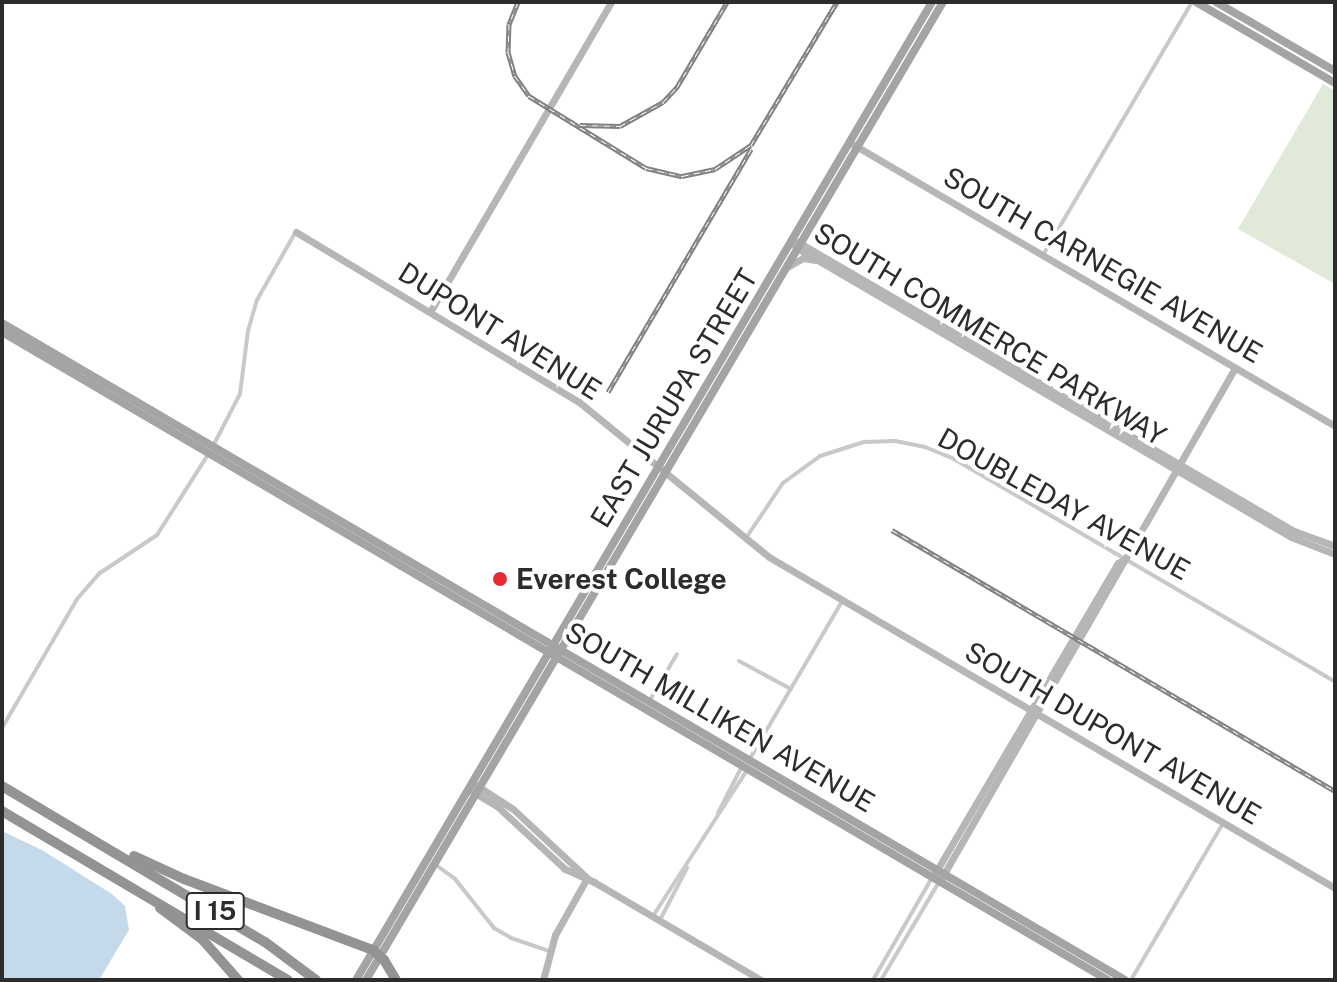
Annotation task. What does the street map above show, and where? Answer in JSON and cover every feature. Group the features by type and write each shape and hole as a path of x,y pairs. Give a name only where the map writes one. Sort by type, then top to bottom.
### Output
{"highway":[{"name":"I 15","path":"2,786 265,942 316,980"},
{"name":"I 15","path":"2,811 134,886 288,980"},
{"path":"109,848 376,953 396,980"},
{"path":"134,886 202,939 238,980"}],"main road":[{"name":"EAST JURUPA STREET","path":"366,980 376,953 476,789 796,244 932,2"},
{"path":"917,46 915,39 932,2"},
{"name":"EAST JURUPA STREET","path":"853,145 887,97 943,2"},
{"path":"1194,2 1335,83"},
{"path":"1216,2 1335,71"},
{"path":"887,97 902,65 899,57"},
{"name":"EAST JURUPA STREET","path":"663,470 783,271 796,244"},
{"name":"SOUTH MILLIKEN AVENUE","path":"2,327 747,765 1125,980"},
{"name":"SOUTH MILLIKEN AVENUE","path":"556,651 649,702 747,765"},
{"name":"EAST JURUPA STREET","path":"356,980 436,865 476,789"},
{"name":"SOUTH MILLIKEN AVENUE","path":"938,875 1108,980"}],"street":[{"path":"430,312 611,2"},
{"path":"1043,255 1194,2"},
{"name":"SOUTH CARNEGIE AVENUE","path":"853,145 1335,426"},
{"path":"2,728 85,587 157,535 211,450 240,394 248,331 257,300 296,232"},
{"name":"DUPONT AVENUE","path":"296,232 579,402 745,540 869,616"},
{"name":"SOUTH COMMERCE PARKWAY","path":"796,244 820,262 1178,468 1294,531 1335,546"},
{"name":"SOUTH COMMERCE PARKWAY","path":"796,244 1291,537 1335,554"},
{"path":"783,271 803,258 820,262"},
{"path":"873,980 1034,713 1118,563 1125,559 1235,368"},
{"name":"DOUBLEDAY AVENUE","path":"745,540 772,495 807,464 849,445 895,441 925,447 954,459 1335,682"},
{"path":"656,919 685,875 687,865 843,600"},
{"name":"SOUTH DUPONT AVENUE","path":"869,616 1335,888"},
{"path":"649,702 677,654"},
{"path":"739,661 791,689"},
{"path":"476,789 554,861 576,877 587,878 761,980"},
{"path":"1131,980 1223,823"},
{"path":"436,865 455,879 494,928 517,941 549,951"},
{"path":"881,980 938,875"},
{"path":"543,980 549,951 587,878"}],"green space":[{"path":"1323,84 1335,91 1335,284 1238,229"}],"water":[{"path":"2,831 42,850 112,894 125,906 129,930 99,980 2,980"}],"railway":[{"path":"518,2 509,24 508,52 515,76 529,96 646,168 682,176 715,169 751,145 837,2"},
{"path":"580,125 620,126 663,102 677,87 727,2"},
{"path":"608,392 751,149"},
{"path":"892,530 1335,791"}],"place":[{"name":"Everest College","path":"500,579"}]}
